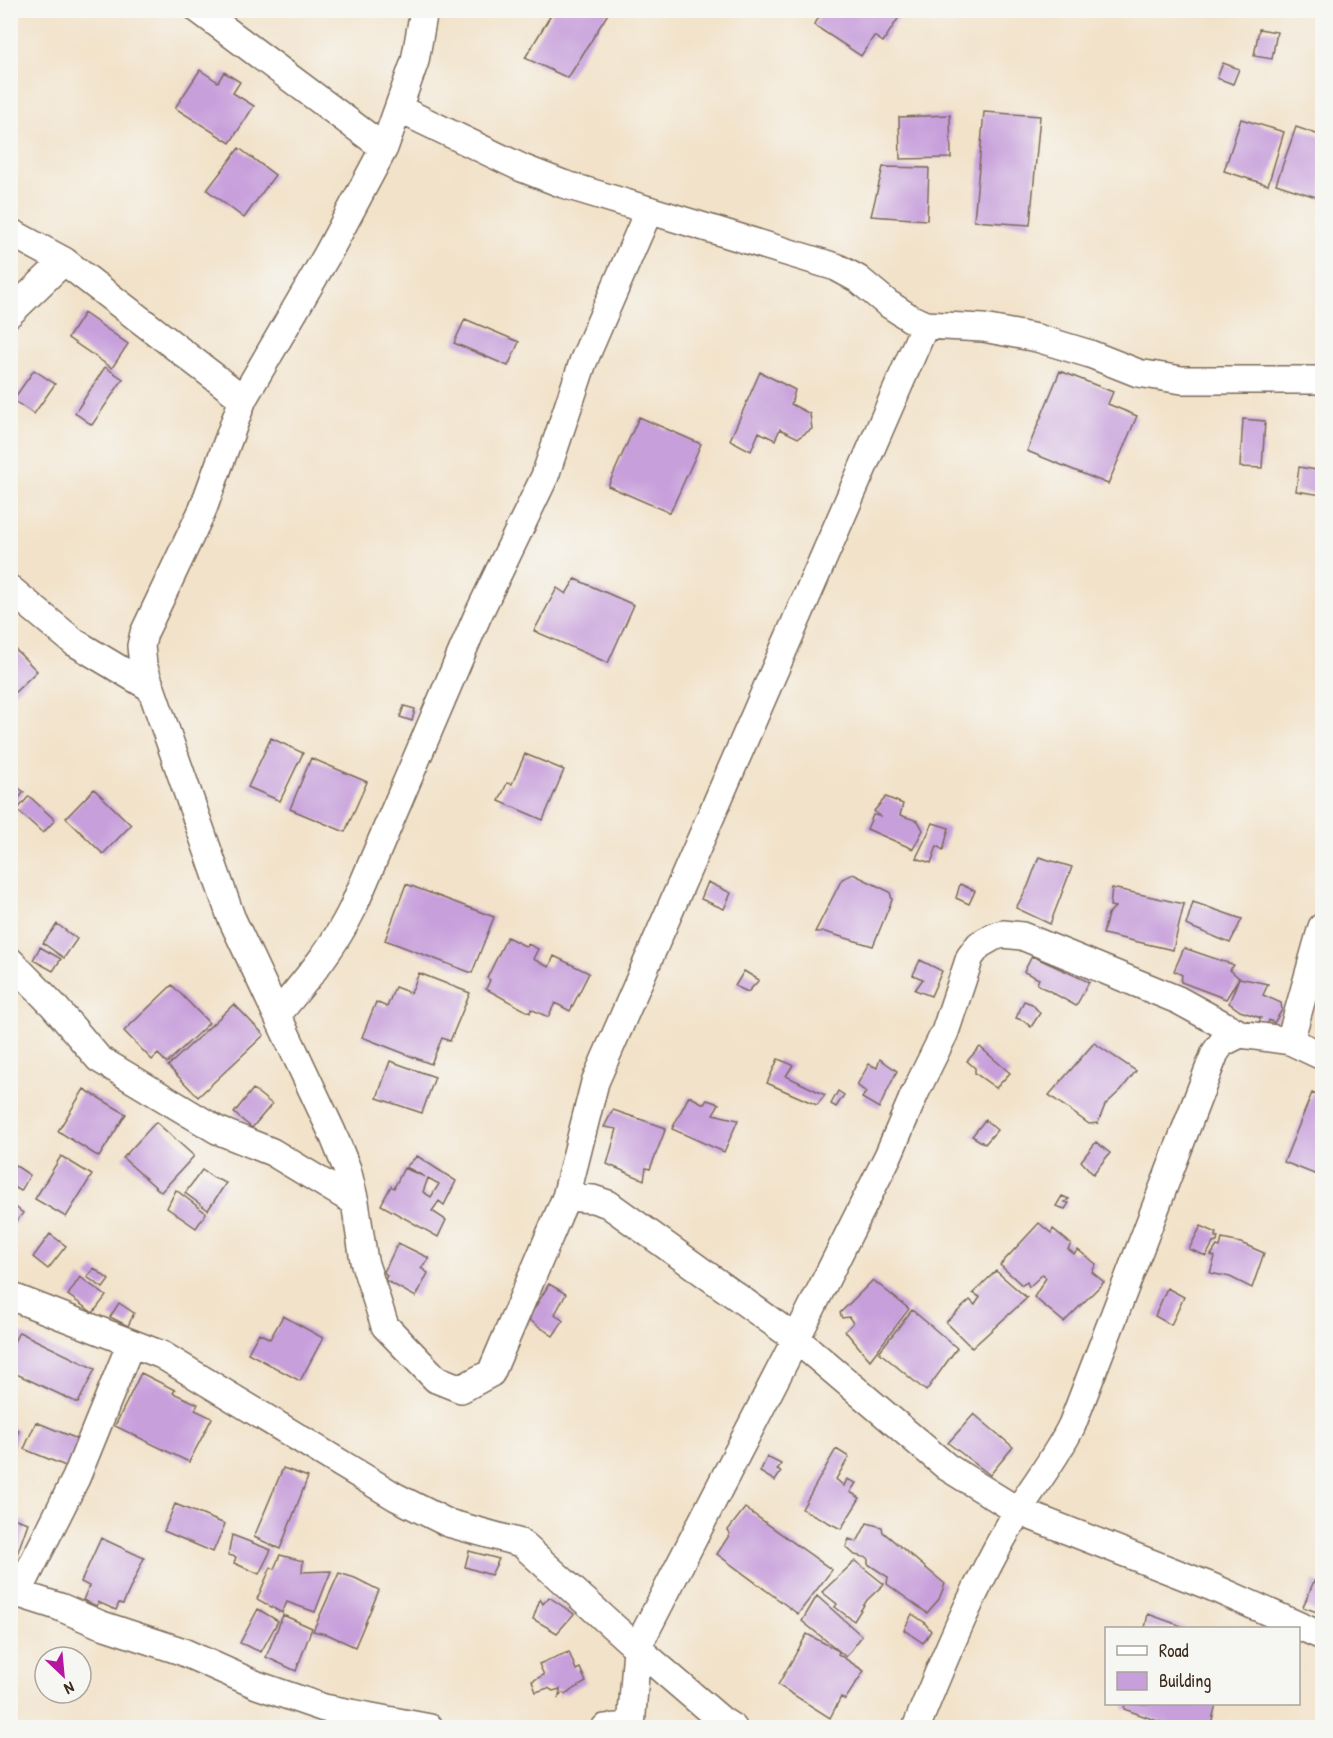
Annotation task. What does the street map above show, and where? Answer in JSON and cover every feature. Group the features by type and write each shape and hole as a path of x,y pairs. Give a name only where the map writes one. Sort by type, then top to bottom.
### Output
{"street":[{"path":"199,10 384,148"},
{"path":"424,10 415,61 384,148 327,255 243,399 203,509 144,633 141,646 143,665 231,917 347,1168 364,1261 386,1326 436,1379 461,1389 491,1372 566,1197 595,1083 925,325"},
{"path":"399,109 522,168 563,184 836,267 858,279 887,303 910,318 925,325 983,328 1037,338 1090,354 1138,373 1182,380 1323,380"},
{"path":"278,1015 341,933 477,618 545,476 583,362 649,210"},
{"path":"10,232 64,261 243,399"},
{"path":"10,313 64,261"},
{"path":"10,589 74,642 151,688"},
{"path":"1290,1041 1323,927"},
{"path":"623,1727 637,1648 888,1156 945,1032 970,957 979,945 1003,934 1022,936 1178,999 1240,1034 1290,1041 1323,1056"},
{"path":"10,961 99,1059 217,1130 272,1152 355,1202"},
{"path":"916,1728 956,1632 981,1580 1018,1512 1064,1442 1072,1425 1215,1053 1222,1043 1240,1034"},
{"path":"566,1197 593,1199 608,1204 796,1339 947,1467 1018,1512 1212,1587 1323,1636"},
{"path":"10,1296 162,1355 406,1502 448,1523 521,1543 637,1648 733,1728"},
{"path":"131,1343 76,1478 14,1592 180,1651 257,1685 324,1708 430,1728"}],"building":[{"path":"554,10 606,10 609,12 568,78 525,58"},
{"path":"824,10 895,10 901,14 883,42 874,36 861,56 814,25"},
{"path":"1259,29 1277,32 1272,59 1254,56"},
{"path":"1223,63 1239,69 1233,84 1217,78"},
{"path":"200,70 218,82 224,72 240,82 233,93 254,106 230,143 175,108"},
{"path":"984,112 1040,116 1030,225 974,221"},
{"path":"950,115 951,158 900,159 899,117"},
{"path":"1241,119 1284,132 1268,185 1224,171"},
{"path":"1296,127 1322,136 1322,199 1276,184"},
{"path":"239,148 275,175 244,218 207,190"},
{"path":"883,167 929,168 927,220 871,216"},
{"path":"84,313 128,344 112,368 68,338"},
{"path":"465,319 519,342 508,366 454,343"},
{"path":"105,367 123,379 92,425 75,413"},
{"path":"34,370 55,384 34,414 13,400"},
{"path":"1060,371 1113,392 1108,404 1137,416 1108,484 1027,451"},
{"path":"760,372 795,390 791,404 810,414 812,429 798,438 780,429 775,440 759,432 751,451 730,440"},
{"path":"639,417 701,444 670,513 608,486"},
{"path":"1243,419 1265,421 1262,468 1240,467"},
{"path":"1299,467 1322,471 1322,495 1296,491"},
{"path":"575,579 634,605 608,663 534,631 557,588 566,594"},
{"path":"10,644 37,671 10,697"},
{"path":"404,706 415,709 412,721 400,717"},
{"path":"271,738 303,753 280,801 248,787"},
{"path":"525,754 564,770 543,820 499,801 507,783 512,784"},
{"path":"311,758 367,782 345,832 290,809"},
{"path":"10,782 24,792 10,808"},
{"path":"94,789 131,825 103,854 66,818"},
{"path":"29,796 55,820 43,833 17,810"},
{"path":"886,797 903,804 900,815 918,821 923,830 913,849 867,829 873,815 879,816 874,811"},
{"path":"933,823 949,828 943,850 937,846 931,863 916,858"},
{"path":"1039,857 1072,867 1050,924 1016,908 1028,886"},
{"path":"853,874 890,892 892,900 873,946 825,932 815,932 842,879"},
{"path":"708,882 731,893 724,909 701,899"},
{"path":"406,884 494,917 472,973 385,940"},
{"path":"960,884 975,891 969,904 956,898"},
{"path":"1112,888 1184,904 1173,950 1103,934 1108,914 1115,907 1110,906"},
{"path":"1193,902 1242,919 1230,943 1186,925"},
{"path":"57,924 77,939 64,958 43,943"},
{"path":"507,937 527,947 528,944 538,949 533,959 549,967 554,956 589,973 570,1011 555,1003 548,1017 531,1009 530,1013 486,989 490,980 487,978"},
{"path":"40,947 61,959 53,971 33,960"},
{"path":"1184,948 1234,965 1230,970 1239,978 1226,999 1181,982 1182,975 1174,971"},
{"path":"1032,956 1089,982 1076,1006 1037,984 1039,979 1024,972"},
{"path":"920,960 942,971 931,996 915,990 923,979 913,975"},
{"path":"744,971 759,980 748,992 735,986"},
{"path":"419,973 470,993 450,1041 442,1038 431,1064 362,1037 376,1002 387,1007 395,987 411,993"},
{"path":"1239,978 1268,984 1263,995 1281,1003 1282,1010 1274,1023 1269,1020 1266,1028 1258,1024 1261,1018 1240,1011 1229,1003"},
{"path":"172,985 209,1023 167,1063 158,1054 152,1060 124,1031"},
{"path":"1024,1001 1032,1004 1040,1013 1031,1027 1016,1018"},
{"path":"234,1004 264,1035 198,1097 168,1066"},
{"path":"1094,1043 1136,1071 1105,1105 1098,1123 1089,1124 1049,1095"},
{"path":"980,1047 1010,1073 996,1088 975,1073 975,1068 967,1061"},
{"path":"778,1059 793,1065 786,1076 825,1095 817,1105 767,1083"},
{"path":"880,1059 897,1071 879,1108 862,1098 866,1092 857,1085 869,1064 877,1068"},
{"path":"390,1061 435,1077 422,1113 377,1098"},
{"path":"84,1089 126,1114 99,1157 58,1131"},
{"path":"253,1089 272,1104 252,1128 234,1113"},
{"path":"838,1091 844,1095 836,1107 831,1104"},
{"path":"1312,1093 1322,1097 1322,1177 1284,1162"},
{"path":"689,1096 704,1104 707,1100 719,1104 713,1114 738,1120 724,1152 672,1129"},
{"path":"613,1110 666,1128 650,1169 646,1168 644,1180 607,1164 617,1129 604,1127"},
{"path":"985,1120 997,1130 985,1144 972,1136"},
{"path":"156,1122 194,1156 161,1192 123,1158"},
{"path":"1096,1142 1110,1153 1093,1174 1081,1161"},
{"path":"61,1156 92,1175 66,1217 35,1199"},
{"path":"417,1156 456,1181 444,1205 439,1201 432,1211 446,1220 438,1237 381,1205 391,1186 394,1188 404,1168 425,1177 406,1167","holes":["428,1178 439,1184 431,1197 423,1192"]},
{"path":"13,1164 30,1175 21,1191 10,1185 10,1168"},
{"path":"202,1170 226,1183 208,1210 185,1193"},
{"path":"176,1190 206,1213 196,1228 167,1208"},
{"path":"1062,1196 1069,1199 1065,1202 1069,1203 1065,1209 1056,1206"},
{"path":"10,1203 23,1213 10,1230"},
{"path":"1039,1223 1051,1233 1053,1229 1071,1244 1068,1249 1074,1254 1078,1250 1096,1264 1092,1272 1104,1282 1064,1322 1034,1297 1046,1278 1043,1274 1029,1287 1027,1282 1022,1285 1000,1265"},
{"path":"1201,1226 1217,1233 1215,1237 1218,1237 1217,1242 1213,1243 1206,1256 1189,1249"},
{"path":"50,1234 66,1246 48,1269 33,1257"},
{"path":"1222,1239 1241,1243 1264,1253 1252,1288 1230,1277 1210,1273 1215,1257 1211,1255 1217,1246 1220,1247"},
{"path":"398,1243 429,1258 421,1268 428,1273 416,1297 385,1280 387,1276 384,1272"},
{"path":"94,1268 109,1280 103,1288 87,1277"},
{"path":"996,1271 1027,1298 972,1348 946,1322 970,1300 975,1305 980,1297 973,1293"},
{"path":"80,1277 106,1296 93,1313 68,1295"},
{"path":"873,1280 909,1309 870,1360 845,1331 853,1323 849,1317 842,1318 840,1313"},
{"path":"549,1284 566,1294 555,1314 563,1321 553,1336 528,1319"},
{"path":"1167,1288 1184,1297 1171,1325 1155,1316"},
{"path":"119,1303 134,1313 128,1326 110,1317"},
{"path":"912,1310 957,1348 926,1391 879,1352"},
{"path":"283,1316 323,1338 300,1381 248,1353 259,1333 270,1339"},
{"path":"19,1332 95,1369 78,1403 10,1371 10,1350"},
{"path":"141,1373 175,1390 173,1393 198,1404 195,1410 212,1418 189,1462 115,1426"},
{"path":"974,1414 1013,1447 990,1475 948,1443"},
{"path":"36,1422 80,1440 68,1467 24,1449"},
{"path":"10,1427 19,1430 11,1452 10,1452"},
{"path":"836,1449 849,1457 836,1479 844,1486 847,1479 856,1483 850,1492 860,1498 841,1529 802,1509"},
{"path":"767,1457 781,1464 777,1470 781,1472 775,1481 760,1472"},
{"path":"283,1468 308,1477 280,1549 254,1537"},
{"path":"175,1504 225,1524 213,1552 164,1531"},
{"path":"745,1508 832,1570 798,1614 717,1554 730,1534 728,1530"},
{"path":"10,1517 28,1523 16,1557 10,1555"},
{"path":"867,1523 882,1527 883,1532 945,1584 939,1599 927,1613 887,1584 888,1577 868,1564 868,1558 855,1555 846,1547 849,1539 857,1542"},
{"path":"232,1535 271,1550 259,1574 234,1563 236,1557 228,1555"},
{"path":"101,1538 144,1558 123,1604 119,1603 116,1610 98,1602 97,1606 83,1600 89,1586 81,1582"},
{"path":"469,1551 499,1559 491,1575 465,1567"},
{"path":"280,1555 303,1561 302,1572 331,1571 315,1612 287,1602 282,1613 257,1599 271,1567 274,1569"},
{"path":"855,1561 884,1584 867,1600 854,1621 835,1607 837,1604 822,1592"},
{"path":"339,1573 379,1590 355,1647 329,1635 313,1631"},
{"path":"1314,1581 1322,1585 1322,1614 1303,1607"},
{"path":"817,1596 862,1636 846,1657 802,1621"},
{"path":"549,1597 574,1614 557,1633 533,1619 540,1599 543,1604"},
{"path":"258,1609 278,1621 261,1652 240,1643"},
{"path":"912,1614 924,1622 931,1631 923,1643 904,1630"},
{"path":"1148,1614 1184,1627 1145,1627"},
{"path":"283,1615 312,1628 296,1671 266,1657"},
{"path":"807,1634 839,1651 838,1654 864,1671 845,1700 841,1697 830,1718 778,1685"},
{"path":"569,1652 576,1670 580,1668 586,1682 566,1694 562,1693 559,1697 560,1689 553,1691 548,1688 536,1692 532,1681 544,1675 539,1664"},
{"path":"1125,1705 1216,1705 1210,1728 1177,1728 1124,1709"}]}
